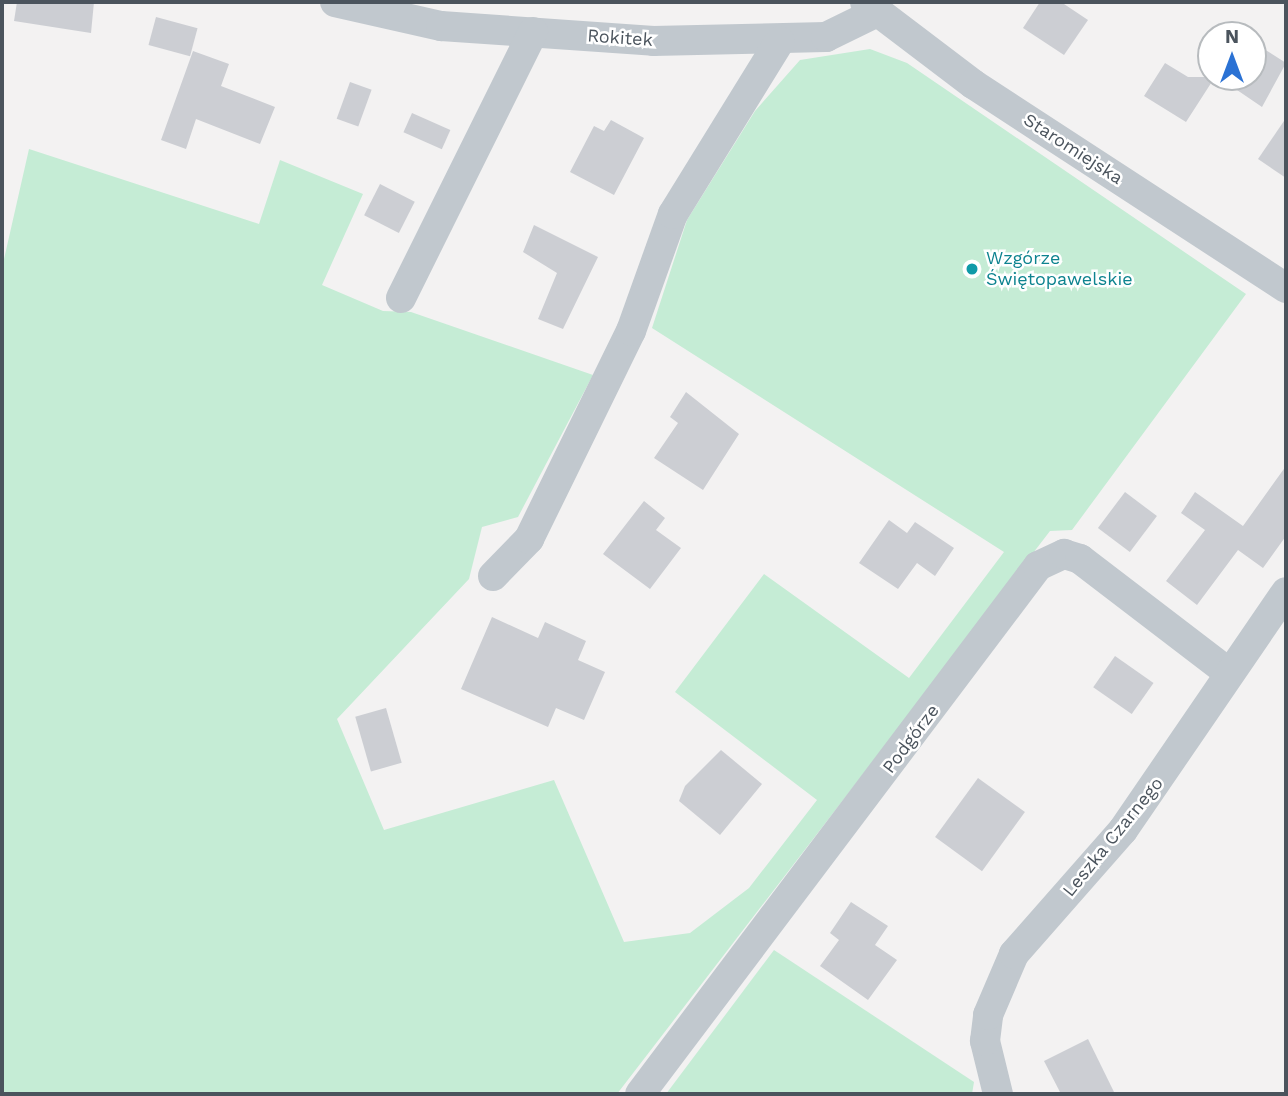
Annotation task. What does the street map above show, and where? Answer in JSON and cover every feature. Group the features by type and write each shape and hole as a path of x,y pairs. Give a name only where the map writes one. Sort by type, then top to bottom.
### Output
{"street":[{"name":"Rokitek","path":"351,4 441,26 653,41 780,41 826,37 871,7"},
{"name":"Staromiejska","path":"871,7 973,84 1286,288"},
{"path":"401,298 533,32"},
{"path":"493,576 529,539 631,331 673,214 780,41"},
{"name":"Podgórze","path":"640,1094 1038,566 1064,554 1080,559 1228,671"},
{"name":"Leszka Czarnego","path":"998,1094 985,1041 988,1015 1014,954 1123,830 1228,671 1286,592"}],"green space":[{"path":"870,49 907,63 1246,294 1072,530 1050,531 617,1094 2,1094 2,268 29,149 259,224 280,160 363,194 322,285 383,311 411,312 593,375 518,517 482,527 469,579 337,719 384,830 554,780 624,942 690,933 749,888 817,800 675,692 764,574 909,678 1004,552 652,328 687,220 755,111 800,60"},
{"path":"774,950 974,1082 972,1094 666,1094"}],"building":[{"path":"17,2 94,2 91,33 14,21"},
{"path":"1040,2 1061,2 1088,20 1064,55 1023,28"},
{"path":"156,17 198,28 190,56 148,45"},
{"path":"193,51 229,64 221,86 275,107 260,144 196,119 186,149 161,140"},
{"path":"1267,51 1286,63 1262,107 1239,91 1267,91"},
{"path":"1165,63 1188,77 1197,77 1197,91 1206,91 1186,122 1144,96"},
{"path":"350,82 372,90 358,127 337,119"},
{"path":"412,113 450,130 442,149 403,132"},
{"path":"1286,118 1286,178 1258,159"},
{"path":"611,120 644,138 614,195 570,172 594,126 604,131"},
{"path":"380,184 415,202 399,233 364,215"},
{"path":"534,225 598,257 563,329 538,319 557,273 523,252"},
{"path":"686,392 739,434 703,490 654,458 678,423 670,417"},
{"path":"1286,466 1286,536 1263,568 1238,550 1197,605 1166,581 1205,530 1181,513 1195,492 1243,526"},
{"path":"1125,492 1157,516 1130,552 1098,528"},
{"path":"644,501 665,518 656,530 681,548 650,589 603,554"},
{"path":"889,520 907,533 915,522 954,548 935,576 917,563 898,589 859,563"},
{"path":"492,617 538,638 545,622 586,641 578,660 605,672 584,720 556,708 548,727 461,689"},
{"path":"1115,656 1154,683 1132,714 1093,687"},
{"path":"386,708 402,763 371,772 355,717"},
{"path":"721,750 762,784 720,835 679,801 685,786"},
{"path":"978,778 1025,812 982,871 935,837"},
{"path":"851,902 888,926 875,945 897,960 868,1000 820,966 839,940 830,933"},
{"path":"1088,1039 1115,1094 1061,1094 1044,1061"}],"place":[{"name":"Wzgórze Świętopawelskie","path":"972,269"}]}
